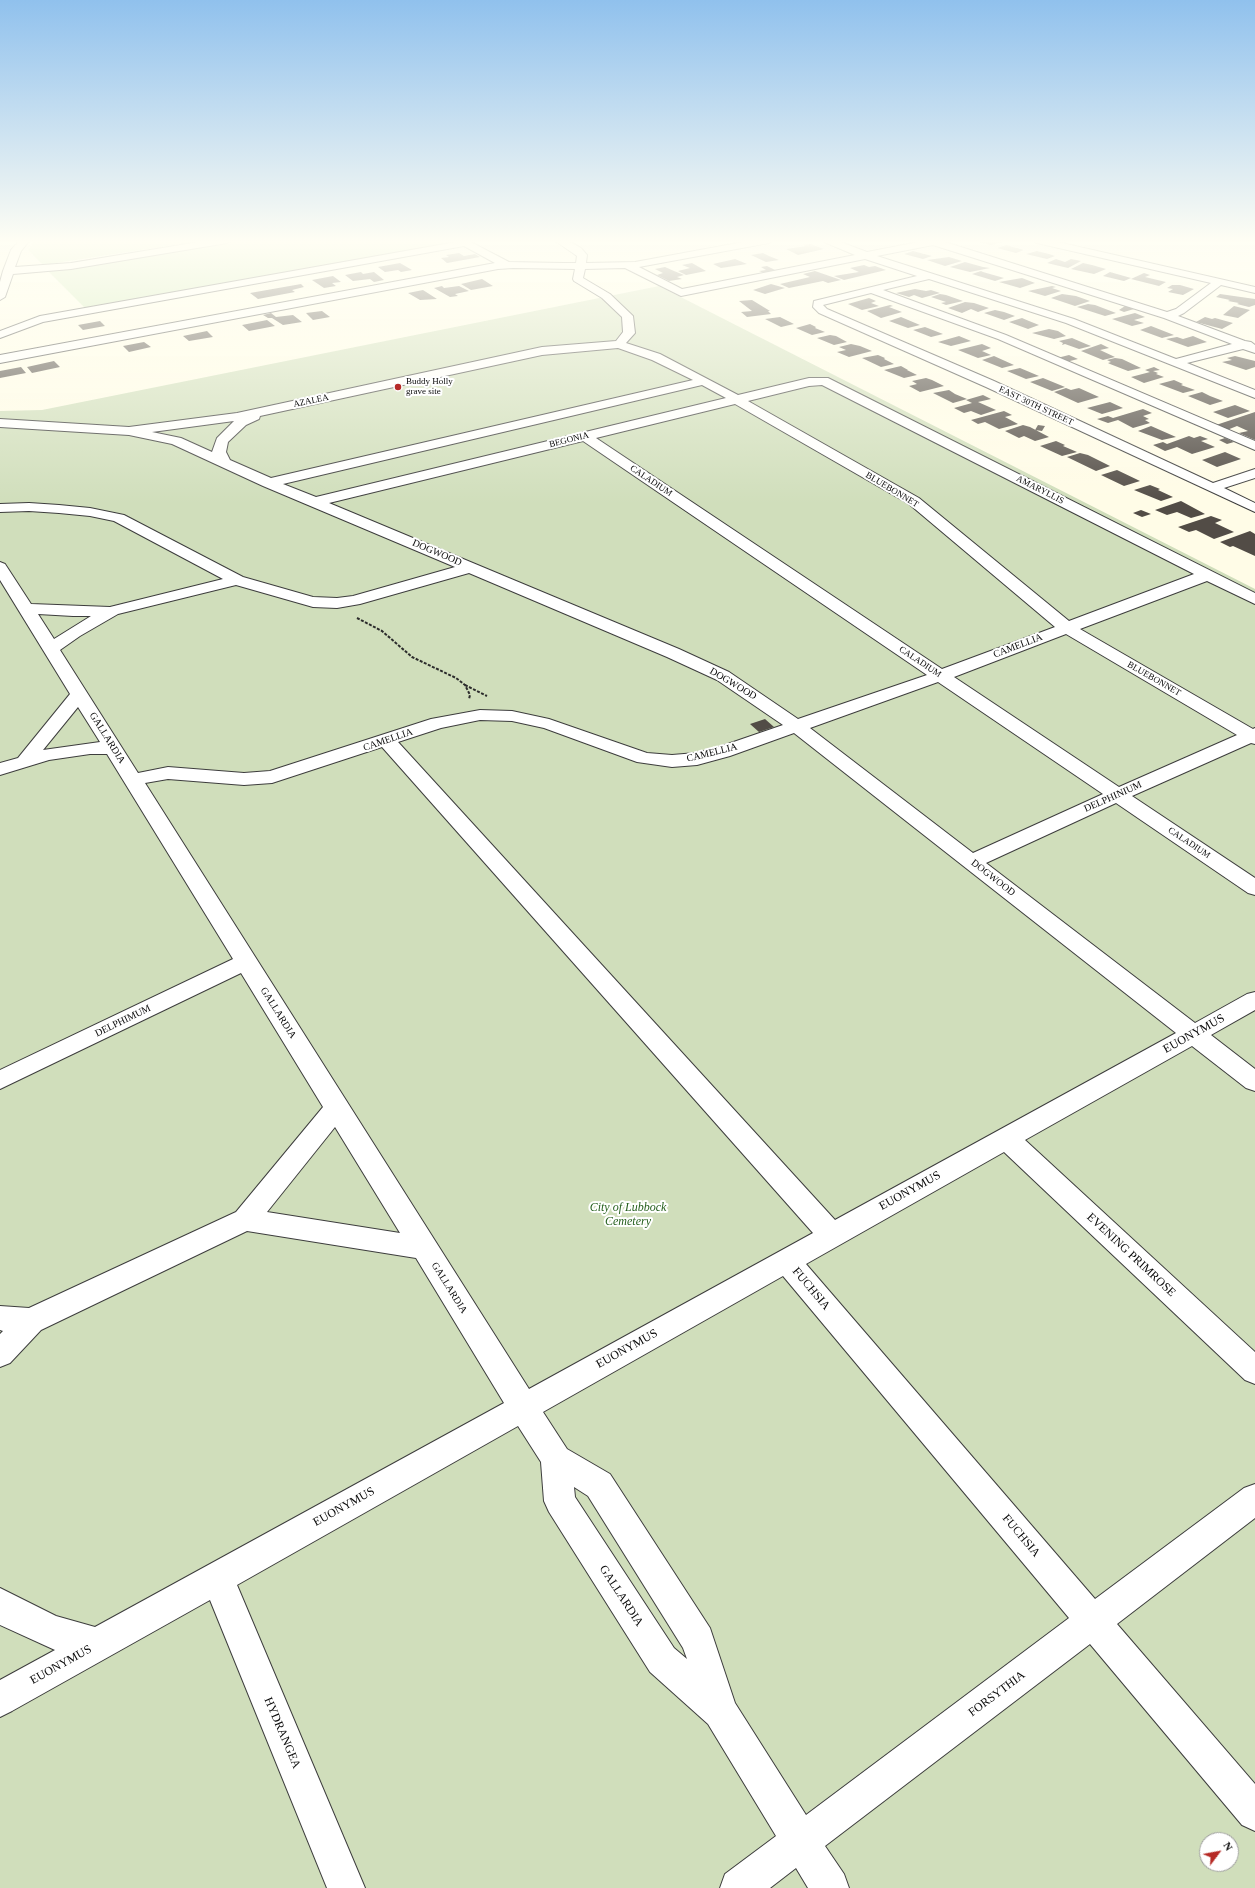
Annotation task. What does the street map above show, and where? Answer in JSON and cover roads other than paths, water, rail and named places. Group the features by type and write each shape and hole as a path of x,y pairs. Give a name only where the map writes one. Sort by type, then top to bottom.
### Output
{"street":[{"path":"0,335 16,328"},
{"path":"0,359 168,328"},
{"path":"619,344 628,334 628,328"},
{"name":"EAST 30TH STREET","path":"863,328 990,384 1255,508"},
{"path":"977,328 1002,337 1255,446"},
{"path":"1091,328 1255,394"},
{"path":"1200,328 1249,347"},
{"path":"1177,362 1249,347 1255,340"},
{"name":"BLUEBONNET","path":"619,344 656,356 704,381 914,501 1067,628 1254,736"},
{"name":"AZALEA","path":"0,424 129,431 266,411 542,351 619,344"},
{"path":"268,483 704,381"},
{"name":"BEGONIA","path":"315,502 737,399 809,382 824,381"},
{"name":"AMARYLLIS","path":"824,381 1255,599"},
{"path":"176,441 204,430 266,411"},
{"path":"225,463 219,452 222,441 241,422 266,411"},
{"name":"DOGWOOD","path":"129,431 176,441 268,483 471,567 673,653 723,676 796,726 1255,1082"},
{"name":"CALADIUM","path":"584,436 1255,888"},
{"path":"1211,488 1255,473"},
{"path":"0,508 29,507 59,509 90,512 119,518 237,580 313,602 327,603 354,601 471,567"},
{"name":"GALLARDIA","path":"0,566 556,1459 560,1501 662,1660 720,1712 830,1888"},
{"name":"CAMELLIA","path":"133,780 168,774 244,779 272,777 387,741 437,723 480,715 512,716 549,724 576,732 616,749 644,758 672,762 697,759 723,752 940,676 1207,575"},
{"path":"26,609 73,612 112,611 237,580"},
{"path":"51,649 74,632 112,611"},
{"path":"25,761 79,694"},
{"name":"DELPHINIUM","path":"971,862 1117,795 1254,736"},
{"path":"387,741 832,1235"},
{"path":"0,769 47,755 90,748 113,748"},
{"name":"DELPHIMUM","path":"0,1080 246,962"},
{"name":"EUONYMUS","path":"0,1699 1255,1000"},
{"path":"0,1354 31,1321 245,1220 337,1107"},
{"name":"EVENING PRIMROSE","path":"1006,1138 1255,1371"},
{"path":"245,1220 424,1248"},
{"name":"FUCHSIA","path":"787,1260 1255,1812"},
{"path":"0,1318 31,1321"},
{"name":"FORSYTHIA","path":"739,1888 1255,1499"},
{"name":"HYDRANGEA","path":"217,1578 346,1888"},
{"path":"0,1604 10,1612 52,1632 97,1645"}],"place":[{"name":"Buddy Holly grave site","path":"398,387"}],"park label":[{"name":"City of Lubbock Cemetery","path":"628,1215"}]}
